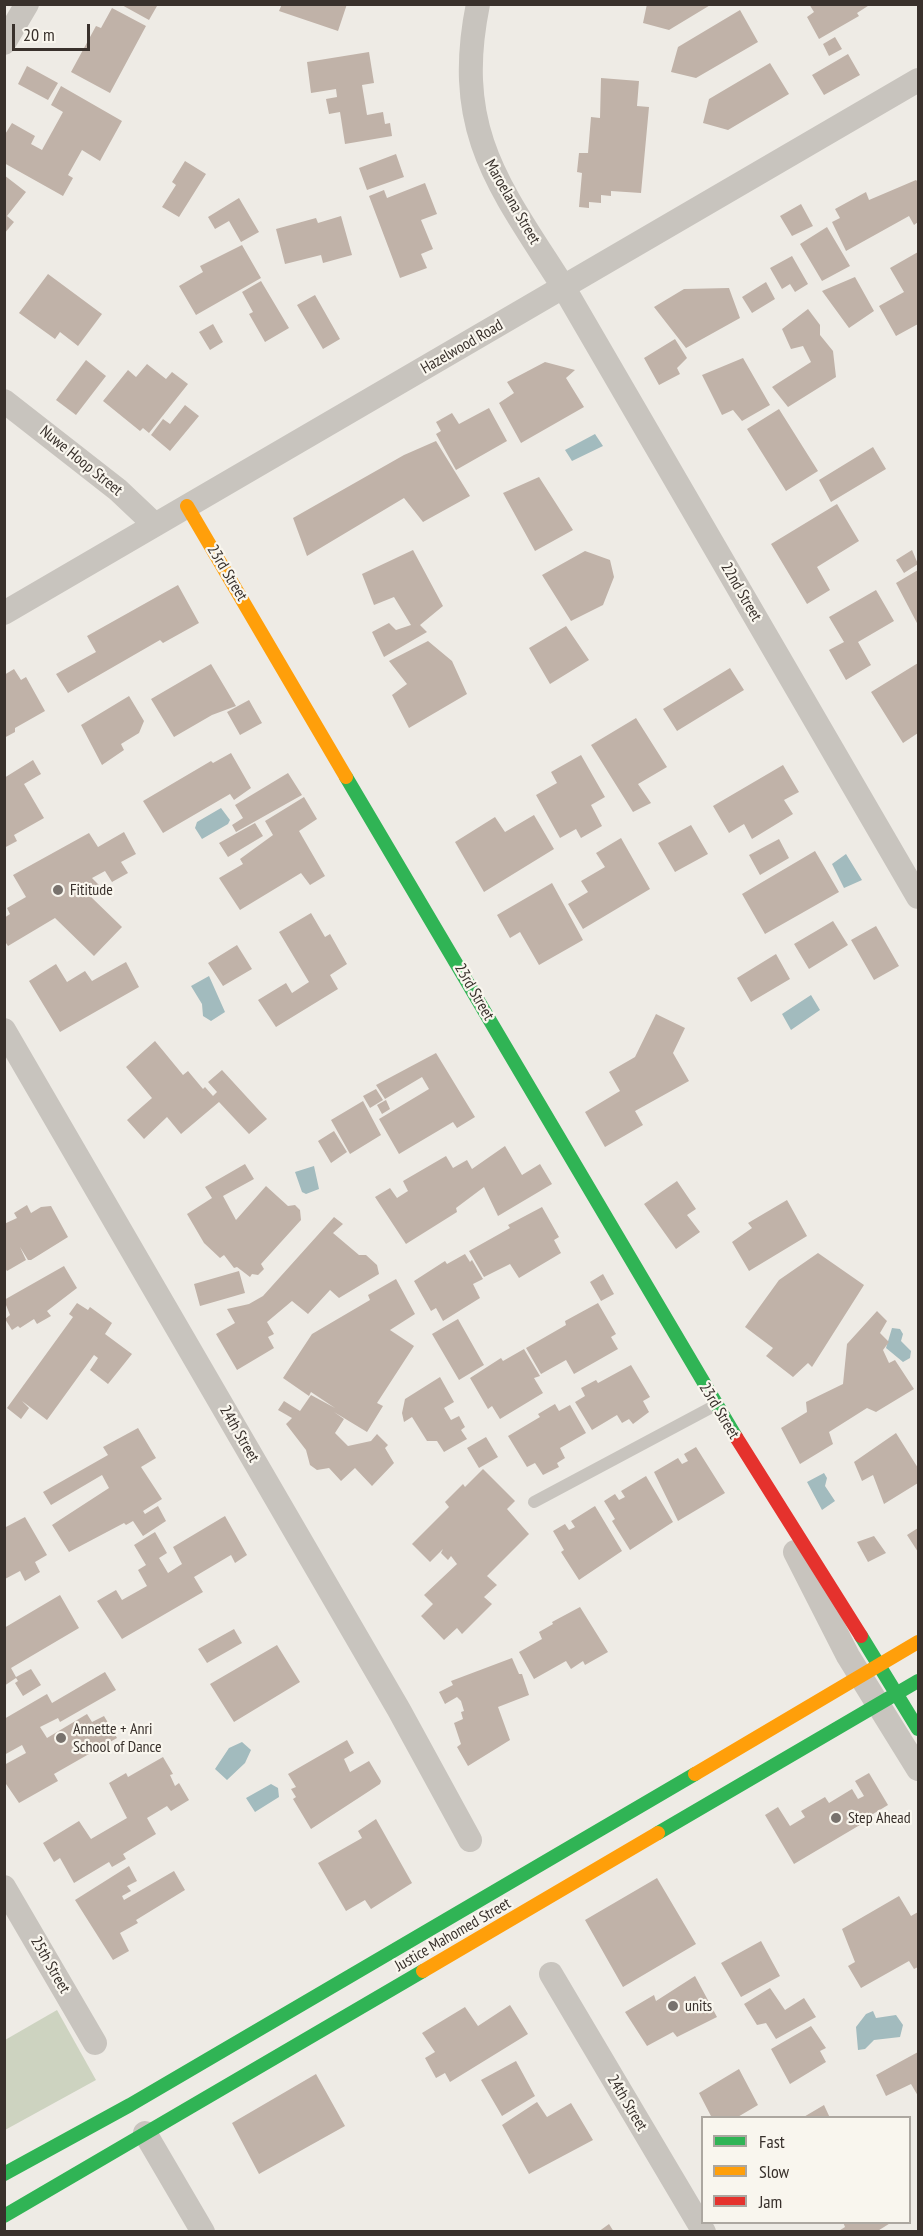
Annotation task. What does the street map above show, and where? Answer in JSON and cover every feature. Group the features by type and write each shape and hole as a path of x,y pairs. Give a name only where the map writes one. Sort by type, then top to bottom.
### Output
{"main road":[{"name":"23rd Street","path":"187,506 715,1405 760,1477"},
{"name":"Justice Mahomed Street","path":"4,2174 130,2105 491,1895 918,1642"},
{"name":"Justice Mahomed Street","path":"4,2216 918,1681"},
{"name":"23rd Street","path":"889,1698 918,1729"}],"street":[{"path":"4,43 27,4"},
{"name":"Maroelana Street","path":"477,4 469,60 473,114 483,152 505,195 564,288"},
{"name":"Hazelwood Road","path":"4,613 918,80"},
{"name":"22nd Street","path":"564,288 918,897"},
{"name":"Nuwe Hoop Street","path":"4,401 118,490 154,524"},
{"name":"24th Street","path":"4,1030 399,1710 471,1840"},
{"name":"23rd Street","path":"760,1477 813,1591 889,1698 918,1769"},
{"name":"25th Street","path":"4,1887 95,2043"},
{"name":"24th Street","path":"551,1974 704,2232"},
{"path":"145,2133 203,2232"}],"lane":[{"path":"534,1502 715,1405"}],"green space":[{"path":"57,2010 96,2080 5,2130 5,2040"}],"water":[{"path":"595,434 603,446 572,461 565,450"},
{"path":"221,808 230,820 228,824 202,839 195,828 197,822"},
{"path":"846,854 862,880 844,888 832,864"},
{"path":"209,976 225,1012 211,1021 203,1016 202,1004 191,986"},
{"path":"811,995 820,1010 791,1030 782,1014"},
{"path":"314,1166 319,1189 306,1194 302,1192 295,1172"},
{"path":"892,1328 900,1329 903,1334 901,1341 911,1351 910,1358 903,1362 886,1348"},
{"path":"824,1473 827,1478 825,1486 835,1501 822,1510 807,1482"},
{"path":"242,1742 251,1750 245,1763 227,1780 215,1769 229,1748"},
{"path":"271,1784 278,1788 279,1797 255,1812 246,1798"},
{"path":"873,2011 876,2018 896,2015 903,2025 900,2037 874,2040 865,2049 858,2050 856,2027 866,2014"}],"building":[{"path":"120,4 154,4 157,6 149,20"},
{"path":"282,4 347,4 338,31 279,11"},
{"path":"647,4 712,4 669,30 643,23"},
{"path":"809,4 871,4 857,13 859,16 819,39 807,17 814,12"},
{"path":"112,8 146,26 110,93 71,72 96,26 101,28"},
{"path":"740,10 758,42 696,78 671,72 678,47"},
{"path":"835,37 842,49 829,56 823,44"},
{"path":"369,52 374,83 362,85 367,115 383,112 385,124 390,123 392,136 345,144 340,112 329,114 326,99 337,97 336,89 311,93 307,62"},
{"path":"848,54 860,75 824,95 812,75"},
{"path":"770,63 789,94 728,130 703,123 709,99"},
{"path":"27,66 58,83 48,100 18,84"},
{"path":"601,78 639,81 637,106 649,107 641,193 611,191 611,196 601,195 601,203 589,202 589,208 579,207 582,173 577,172 579,153 588,153 591,117 600,118"},
{"path":"61,86 122,121 100,161 82,150 68,175 73,178 63,196 4,163 4,136 12,123 35,136 31,144 42,150 63,112 51,105"},
{"path":"396,154 404,177 367,190 359,168"},
{"path":"185,161 206,174 179,217 162,207 176,185 172,182"},
{"path":"4,175 26,192 7,216 14,222 4,234"},
{"path":"916,180 918,182 918,222 914,225 909,216 846,251 832,222 840,218 835,209 866,192 869,200"},
{"path":"425,183 437,214 421,220 433,249 421,254 427,268 400,278 369,196 384,190 387,198"},
{"path":"239,198 259,232 241,242 229,221 215,229 208,217"},
{"path":"801,204 813,226 792,236 780,216"},
{"path":"341,216 352,255 323,263 321,255 285,264 276,229 316,218 318,223"},
{"path":"827,227 850,266 822,281 800,244"},
{"path":"242,245 261,278 196,315 179,286 203,272 200,266"},
{"path":"918,252 918,324 896,336 879,306 904,292 890,268"},
{"path":"792,256 808,284 795,292 790,284 782,289 770,268"},
{"path":"48,274 102,314 78,346 60,332 55,339 19,313"},
{"path":"855,277 874,311 849,328 822,291"},
{"path":"261,281 289,328 265,342 249,314 253,312 242,292"},
{"path":"766,282 775,299 752,313 742,297"},
{"path":"729,288 740,318 686,348 654,307 684,289"},
{"path":"315,295 340,339 323,349 297,305"},
{"path":"808,309 820,325 820,335 833,351 836,377 788,407 772,387 811,362 803,346 791,349 782,329"},
{"path":"213,324 223,342 210,350 199,332"},
{"path":"675,339 687,358 677,368 680,374 659,385 644,358"},
{"path":"743,358 770,405 742,421 733,410 722,415 702,375"},
{"path":"86,360 106,376 76,415 56,400"},
{"path":"545,362 575,370 566,378 584,407 521,443 499,403 514,393 507,382"},
{"path":"147,364 166,379 172,372 188,384 149,433 143,428 140,431 103,401 128,370 136,377"},
{"path":"185,405 199,416 170,451 151,435 163,419 170,424"},
{"path":"489,408 507,441 456,470 436,434 441,431 436,422 452,413 459,424"},
{"path":"779,409 818,471 786,491 747,429"},
{"path":"436,441 470,496 423,522 404,498 307,556 293,518 404,455"},
{"path":"873,447 886,469 831,502 819,480"},
{"path":"539,477 573,530 535,551 503,493"},
{"path":"837,504 859,541 817,567 830,590 807,604 771,544"},
{"path":"413,550 443,606 420,625 427,632 384,657 372,632 389,623 396,630 411,625 394,597 374,605 362,574"},
{"path":"912,550 918,564 904,573 896,560"},
{"path":"585,551 610,560 614,577 603,605 571,621 542,575"},
{"path":"918,570 918,625 896,583"},
{"path":"178,585 199,623 163,643 160,640 68,693 56,674 96,652 87,636"},
{"path":"876,590 894,621 858,642 871,665 846,680 829,650 844,642 829,617"},
{"path":"566,626 589,660 550,684 529,648"},
{"path":"428,641 452,661 467,694 409,728 392,695 407,684 389,661"},
{"path":"918,663 918,733 903,743 871,692"},
{"path":"211,664 236,706 212,715 174,737 151,699"},
{"path":"730,668 744,690 677,731 663,709"},
{"path":"14,669 21,680 26,677 45,711 15,728 15,732 4,738 4,675"},
{"path":"129,696 144,721 139,733 121,744 124,750 102,765 81,725"},
{"path":"249,700 262,723 240,735 227,712"},
{"path":"636,718 667,767 638,784 651,803 633,812 591,745"},
{"path":"231,753 251,788 234,800 230,794 163,833 143,801 211,761 213,763"},
{"path":"581,755 605,797 591,805 602,826 581,838 576,829 560,838 536,795 557,783 551,772"},
{"path":"33,760 41,774 24,784 44,818 14,835 17,841 4,848 4,778"},
{"path":"783,765 799,792 784,800 793,814 752,839 744,824 729,833 713,806"},
{"path":"288,773 302,795 236,832 232,825 243,818 235,805"},
{"path":"304,797 317,819 299,831 325,876 310,885 301,873 240,910 219,878 243,864 240,859 273,835 265,821"},
{"path":"534,815 554,849 484,892 455,842 495,817 505,832"},
{"path":"255,823 263,836 228,857 219,843"},
{"path":"691,825 708,854 675,872 658,843"},
{"name":"Fititude","path":"124,832 136,854 121,862 128,873 112,882 105,871 92,878 99,885 89,895 122,927 94,956 55,918 8,946 4,940 4,918 10,914 7,908 26,897 13,875 89,833 98,847"},
{"path":"621,838 650,889 583,929 568,904 588,892 581,881 605,867 596,853"},
{"path":"779,839 789,858 760,875 749,855"},
{"path":"815,851 839,892 765,934 742,894"},
{"path":"552,883 583,940 539,965 520,932 510,938 497,915"},
{"path":"311,913 325,937 330,934 347,964 330,975 338,989 276,1027 258,1000 286,983 292,993 309,982 279,932"},
{"path":"833,921 848,945 809,969 794,944"},
{"path":"876,926 899,966 874,980 851,940"},
{"path":"237,945 252,969 223,986 208,963"},
{"path":"776,954 790,979 751,1002 737,978"},
{"path":"126,962 139,987 60,1032 29,981 56,964 67,982 85,971 92,981"},
{"path":"656,1014 685,1028 673,1053 689,1081 635,1111 643,1125 605,1147 585,1112 620,1091 609,1072 635,1057"},
{"path":"155,1041 183,1075 188,1071 203,1089 205,1087 213,1096 217,1092 208,1082 222,1070 267,1119 249,1134 219,1102 181,1134 167,1117 144,1139 127,1120 152,1098 126,1067"},
{"path":"436,1053 475,1117 457,1128 453,1122 399,1154 379,1119 429,1089 422,1077 385,1099 376,1085"},
{"path":"376,1089 383,1100 370,1108 363,1096"},
{"path":"386,1100 390,1109 382,1114 377,1105"},
{"path":"363,1101 381,1135 350,1154 331,1120"},
{"path":"334,1131 347,1152 331,1163 318,1141"},
{"path":"505,1146 522,1175 540,1164 552,1184 498,1216 484,1187 456,1208 457,1212 406,1244 375,1197 390,1188 397,1198 408,1191 403,1181 446,1156 453,1168 467,1160 472,1169"},
{"path":"245,1164 254,1179 223,1196 236,1220 266,1186 288,1206 295,1205 300,1210 301,1220 261,1264 264,1269 258,1275 252,1274 250,1277 237,1267 234,1268 224,1255 220,1258 204,1243 187,1214 212,1198 205,1187"},
{"path":"677,1181 696,1209 687,1215 700,1232 676,1249 644,1204"},
{"path":"787,1200 807,1236 749,1271 732,1242 752,1228 748,1223"},
{"path":"27,1205 31,1213 41,1207 51,1206 68,1237 31,1260 28,1260 20,1247 26,1260 7,1271 4,1267 4,1224 17,1218 14,1213"},
{"path":"542,1207 559,1237 554,1240 561,1253 519,1278 510,1264 484,1277 469,1251 510,1228 508,1225"},
{"path":"334,1217 343,1224 333,1233 359,1255 366,1255 377,1265 379,1274 339,1298 330,1290 308,1314 292,1301 267,1322 274,1334 268,1337 274,1348 237,1370 216,1334 235,1323 227,1309 249,1304 263,1296"},
{"path":"818,1253 864,1285 812,1367 808,1363 793,1377 766,1356 773,1348 745,1327 779,1280"},
{"path":"465,1254 470,1262 472,1260 483,1279 473,1284 480,1298 443,1321 436,1308 431,1311 414,1281 445,1261 447,1264"},
{"path":"64,1266 77,1288 47,1311 51,1316 37,1324 34,1319 12,1330 5,1319 10,1315 4,1300"},
{"path":"239,1271 245,1293 200,1306 194,1284"},
{"path":"603,1274 614,1294 601,1301 590,1282"},
{"path":"396,1279 415,1314 390,1330 414,1346 377,1403 383,1406 367,1432 334,1412 344,1419 335,1433 348,1446 371,1441 377,1434 388,1445 385,1448 394,1463 372,1486 355,1468 341,1481 329,1468 317,1470 310,1465 306,1450 286,1424 292,1418 278,1410 284,1401 300,1411 311,1395 335,1408 311,1392 309,1396 283,1378 312,1334 370,1300 368,1295"},
{"path":"77,1303 88,1310 90,1307 112,1323 105,1334 132,1354 108,1384 90,1370 98,1358 94,1355 47,1420 22,1401 29,1408 21,1419 7,1408 73,1317 69,1314"},
{"path":"598,1303 616,1334 611,1337 618,1349 574,1374 566,1360 541,1374 526,1348 566,1325 565,1321"},
{"path":"877,1311 887,1321 880,1333 889,1342 883,1350 889,1363 895,1360 914,1389 876,1412 867,1408 829,1432 833,1444 800,1464 781,1428 807,1412 806,1402 843,1384 847,1344"},
{"path":"458,1319 484,1365 459,1380 432,1334"},
{"path":"524,1349 540,1376 534,1378 543,1393 500,1419 492,1406 488,1409 470,1378 501,1358 503,1361"},
{"path":"631,1365 650,1397 643,1401 649,1412 633,1424 629,1419 622,1423 617,1415 592,1430 575,1402 585,1396 581,1388 596,1380 598,1383"},
{"path":"440,1377 454,1402 444,1408 451,1420 459,1416 465,1427 461,1430 467,1439 444,1452 437,1441 427,1441 412,1417 404,1422 402,1413 405,1399"},
{"path":"555,1404 559,1411 570,1405 586,1433 560,1448 565,1458 557,1463 559,1467 543,1475 535,1463 527,1467 508,1436 540,1417 538,1414"},
{"path":"138,1428 156,1458 141,1467 162,1499 143,1511 145,1514 158,1506 166,1521 143,1536 133,1521 126,1525 124,1523 69,1552 52,1525 109,1488 102,1475 51,1505 43,1492 108,1455 103,1447"},
{"path":"896,1433 918,1468 918,1483 884,1504 873,1475 862,1481 854,1462"},
{"path":"486,1437 498,1457 479,1468 467,1448"},
{"path":"696,1447 725,1493 678,1521 654,1472 678,1458 682,1464 688,1461 684,1454"},
{"path":"483,1469 515,1501 507,1509 529,1534 487,1576 497,1585 484,1597 492,1604 462,1634 457,1628 444,1640 421,1616 433,1604 424,1595 457,1564 451,1556 448,1560 441,1553 443,1549 430,1562 412,1544 449,1507 445,1502"},
{"path":"646,1476 673,1522 630,1550 612,1521 615,1519 604,1501 615,1494 619,1500 625,1497 621,1491"},
{"path":"595,1506 622,1551 579,1580 561,1552 564,1550 553,1531 565,1524 569,1530 575,1527 571,1521"},
{"path":"225,1516 247,1555 235,1563 231,1555 194,1577 203,1592 122,1639 97,1601 116,1590 122,1600 147,1586 138,1570 146,1565 134,1545 155,1532 167,1553 159,1558 168,1573 182,1564 173,1547"},
{"path":"25,1517 47,1555 35,1562 40,1572 25,1581 20,1571 5,1579 4,1528"},
{"path":"918,1528 918,1552 907,1535"},
{"path":"874,1536 886,1553 868,1562 857,1542"},
{"path":"60,1595 79,1628 11,1668 16,1677 31,1669 41,1685 23,1696 15,1683 18,1681 16,1678 4,1686 4,1628"},
{"path":"580,1607 608,1652 585,1665 583,1661 571,1669 566,1661 534,1679 519,1652 542,1639 539,1632 553,1624 552,1622"},
{"path":"234,1629 242,1643 207,1663 198,1649"},
{"path":"277,1645 300,1682 234,1722 210,1684"},
{"path":"512,1658 519,1674 522,1674 529,1695 498,1707 510,1740 468,1766 457,1747 461,1744 454,1723 463,1719 461,1712 464,1711 461,1701 457,1697 445,1704 439,1692 453,1685 451,1681"},
{"name":"Annette + Anri School of Dance","path":"105,1672 116,1690 60,1722 58,1718 40,1727 47,1738 87,1714 92,1722 104,1716 117,1738 54,1774 58,1781 19,1803 4,1781 4,1765 26,1753 22,1745 4,1755 4,1719 47,1694 52,1703"},
{"path":"347,1740 354,1753 344,1759 350,1772 369,1761 381,1781 380,1784 311,1829 293,1799 296,1797 291,1789 296,1787 288,1774"},
{"path":"163,1757 173,1774 170,1775 175,1786 179,1783 189,1800 171,1811 167,1806 147,1818 156,1834 123,1854 126,1859 112,1867 109,1862 74,1883 60,1858 54,1862 43,1843 79,1821 91,1839 127,1818 109,1783 126,1773 128,1777"},
{"name":"Step Ahead","path":"869,1773 888,1805 868,1817 870,1819 794,1864 765,1815 778,1807 790,1826 805,1817 801,1811 825,1797 829,1803 852,1789 858,1799 864,1796 855,1781"},
{"path":"376,1819 412,1883 371,1909 365,1900 346,1911 318,1863 362,1838 358,1831"},
{"path":"129,1866 137,1881 127,1886 131,1891 122,1896 124,1900 174,1871 185,1890 136,1920 138,1923 120,1933 129,1951 113,1960 75,1900"},
{"path":"657,1878 696,1944 623,1987 585,1920"},
{"path":"899,1896 911,1916 918,1912 918,1967 914,1969 909,1961 861,1988 848,1966 855,1962 842,1929"},
{"name":"units","path":"761,1941 780,1976 741,1997 721,1963"},
{"name":"units","path":"695,1976 717,2017 677,2037 673,2032 647,2046 625,2012 654,1995 656,2001"},
{"path":"770,1988 785,2010 804,1998 816,2017 776,2039 766,2023 757,2025 744,2004"},
{"path":"510,2005 528,2034 450,2082 445,2073 436,2078 425,2058 435,2052 422,2033 465,2007 478,2026"},
{"path":"811,2026 826,2048 820,2051 826,2062 790,2084 771,2049"},
{"path":"918,2052 918,2096 911,2084 886,2096 876,2075"},
{"path":"516,2061 535,2096 502,2116 481,2080"},
{"path":"739,2069 758,2105 739,2116 711,2116 699,2093"},
{"path":"316,2074 345,2126 259,2174 232,2123"},
{"path":"537,2102 547,2117 571,2103 593,2140 529,2174 502,2125"},
{"path":"824,2105 829,2116 805,2116"},
{"path":"609,2224 614,2232 598,2232"},
{"path":"844,2224 889,2224 876,2232 837,2232 845,2227"}],"traffic: fast":[{"path":"346,777 736,1437"},
{"path":"861,1636 918,1729"},
{"path":"658,1833 918,1681"},
{"path":"4,2174 130,2105 695,1774"},
{"path":"4,2216 423,1971"}],"traffic: slow":[{"path":"187,506 346,777"},
{"path":"695,1774 918,1642"},
{"path":"423,1971 658,1833"}],"traffic: jam":[{"path":"736,1437 861,1636"}],"place":[{"name":"Fititude","path":"58,890"},
{"name":"Annette + Anri School of Dance","path":"61,1738"},
{"name":"Step Ahead","path":"836,1818"},
{"name":"units","path":"673,2006"}]}
